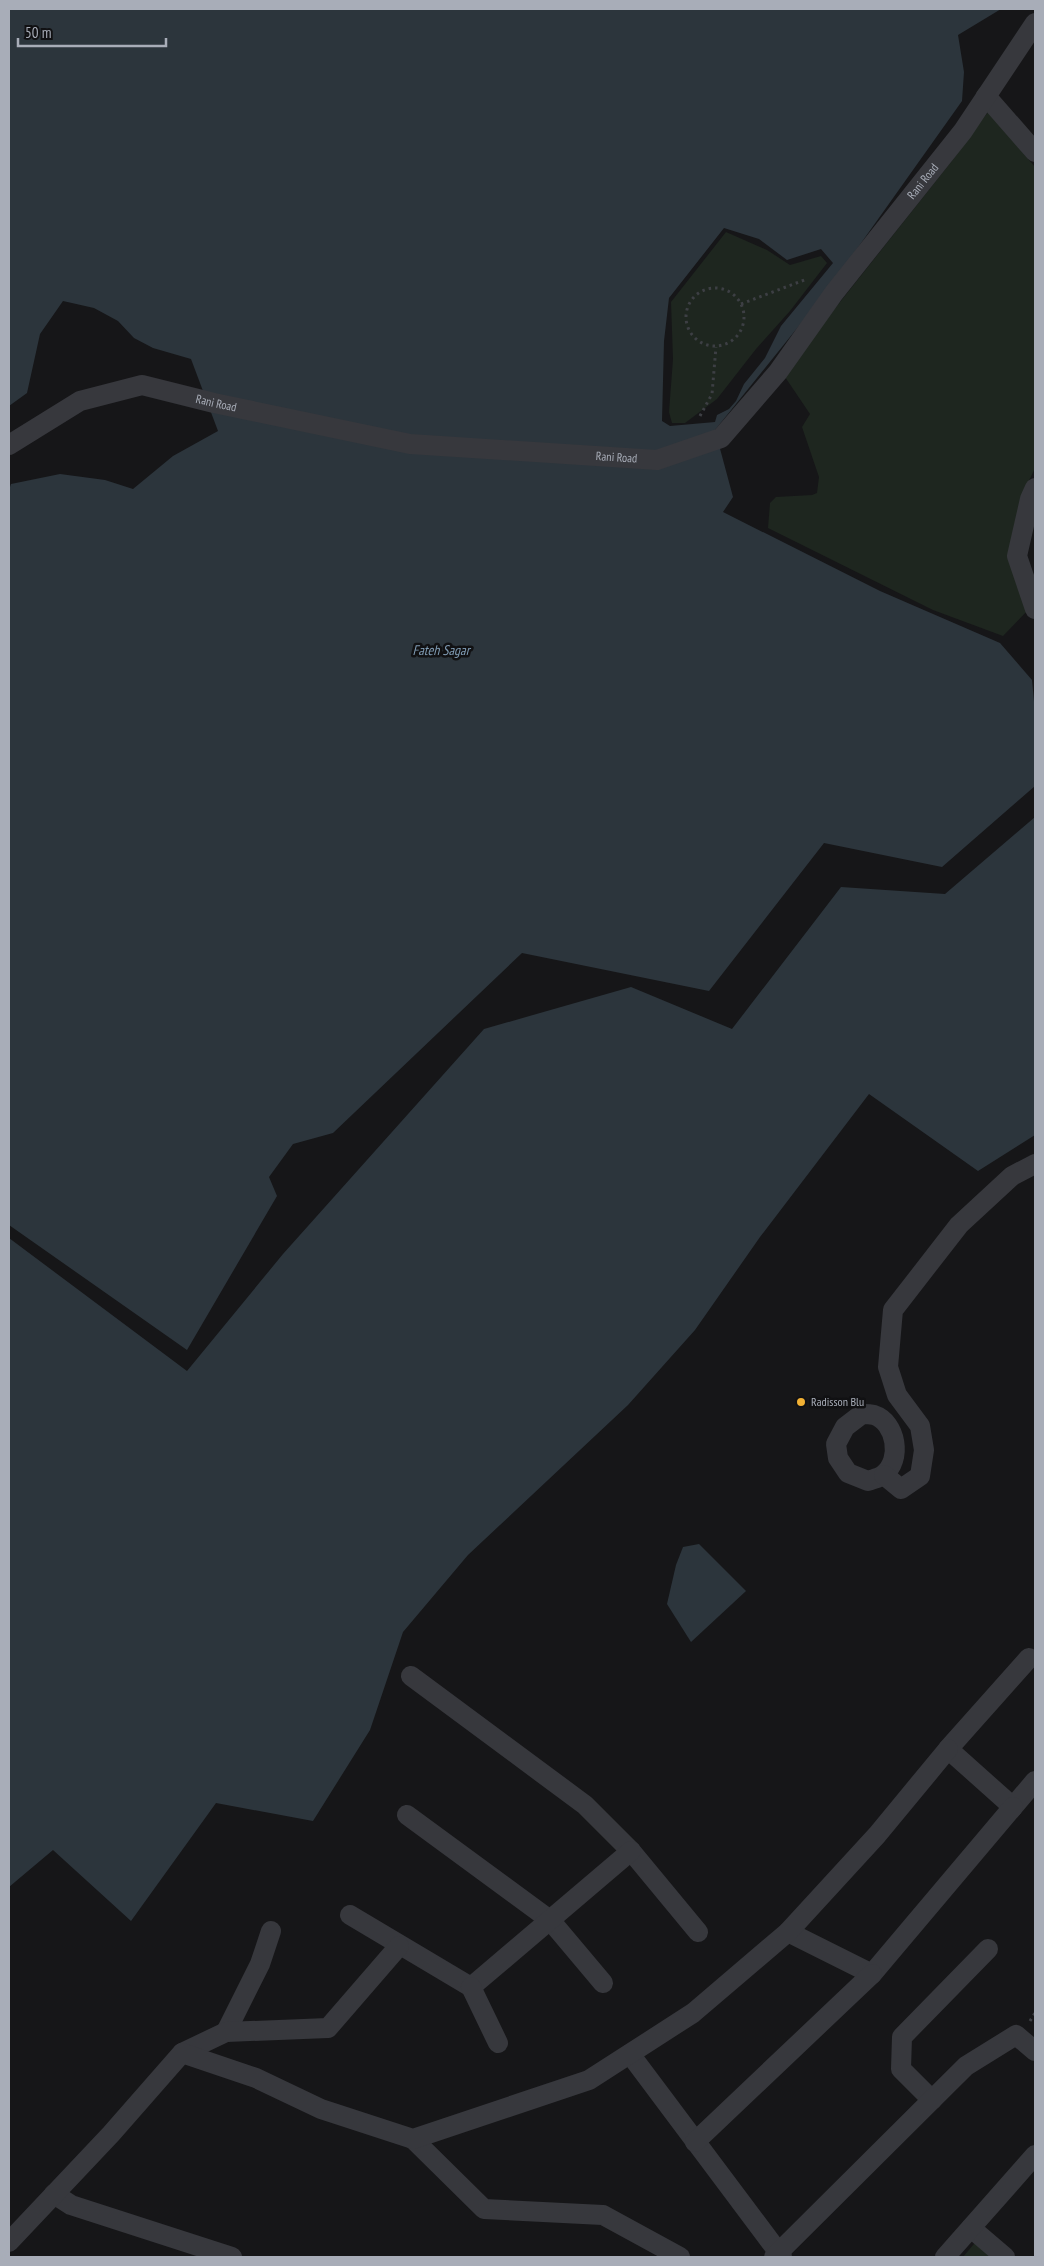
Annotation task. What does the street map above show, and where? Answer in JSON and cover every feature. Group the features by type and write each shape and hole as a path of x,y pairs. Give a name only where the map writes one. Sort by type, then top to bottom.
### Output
{"street":[{"name":"Rani Road","path":"9,445 80,401 142,385 214,403 410,444 522,453 657,460 721,438 778,372 834,293 963,131 1035,23"},
{"path":"986,96 1035,152"},
{"path":"1035,488 1030,499 1017,556 1035,609"},
{"path":"884,1475 901,1489 920,1476 924,1450 920,1426 897,1396 888,1367 893,1310 958,1225 1012,1176 1035,1164"},
{"path":"414,2139 589,2080 693,2013 788,1932 877,1836 948,1749 1029,1658"},
{"path":"410,1676 585,1805 631,1851 698,1932"},
{"path":"948,1749 1013,1807"},
{"path":"695,2142 872,1974 1035,1782"},
{"path":"407,1815 550,1920 602,1983"},
{"path":"471,1987 631,1851"},
{"path":"350,1916 398,1946 471,1987 498,2043"},
{"path":"226,2032 260,1964 271,1931"},
{"path":"788,1932 872,1974"},
{"path":"9,2242 182,2053 226,2032 328,2028 398,1946"},
{"path":"932,2100 902,2069 902,2037 988,1950"},
{"path":"630,2054 778,2256 966,2066 1016,2035 1035,2051"},
{"path":"182,2053 256,2078 321,2108 414,2139 484,2209 603,2215 680,2257"},
{"path":"946,2257 1034,2160"},
{"path":"54,2194 71,2205 232,2257"},
{"path":"971,2228 1005,2257"}],"path":[{"path":"741,304 807,279"},
{"path":"718,288 735,296 741,304 744,323 734,340 716,346 698,341 687,326 686,316 693,299 709,289 718,288"},
{"path":"700,416 712,394 716,346"}],"shaded area":[{"path":"988,112 1035,167 1035,468 1026,487 1028,610 1003,636 933,610 768,528 770,503 776,497 812,495 817,493 819,477 802,427 810,414 783,374 951,162"},
{"path":"726,232 767,250 790,265 821,256 827,263 717,399 685,423 672,423 669,412 673,359 671,302"},
{"path":"979,2238 1004,2257 963,2257"}],"water":[{"name":"Fateh Sagar","path":"9,9 1001,9 958,35 964,72 962,101 827,291 715,430 733,497 723,512 880,591 1000,643 1032,680 1035,712 1035,786 942,867 824,843 709,991 522,953 333,1133 293,1144 269,1177 277,1196 187,1350 9,1225 9,490 11,484 60,474 105,480 133,489 173,456 218,431 191,359 153,348 134,338 118,321 94,308 63,301 40,334 27,393 9,406","holes":["724,228 759,239 787,260 821,249 833,263 781,326 765,358 744,384 736,401 729,409 717,415 715,422 670,426 662,421 664,341 669,298"]},
{"path":"1035,817 1035,1135 978,1171 869,1094 760,1237 695,1330 628,1405 468,1555 403,1632 370,1730 313,1821 216,1803 131,1921 53,1850 9,1887 9,1238 187,1371 283,1254 484,1029 631,987 732,1029 841,887 945,894"},
{"path":"699,1544 746,1591 691,1642 667,1604 676,1565 683,1547"}],"place":[{"name":"Radisson Blu","path":"801,1402"}]}
